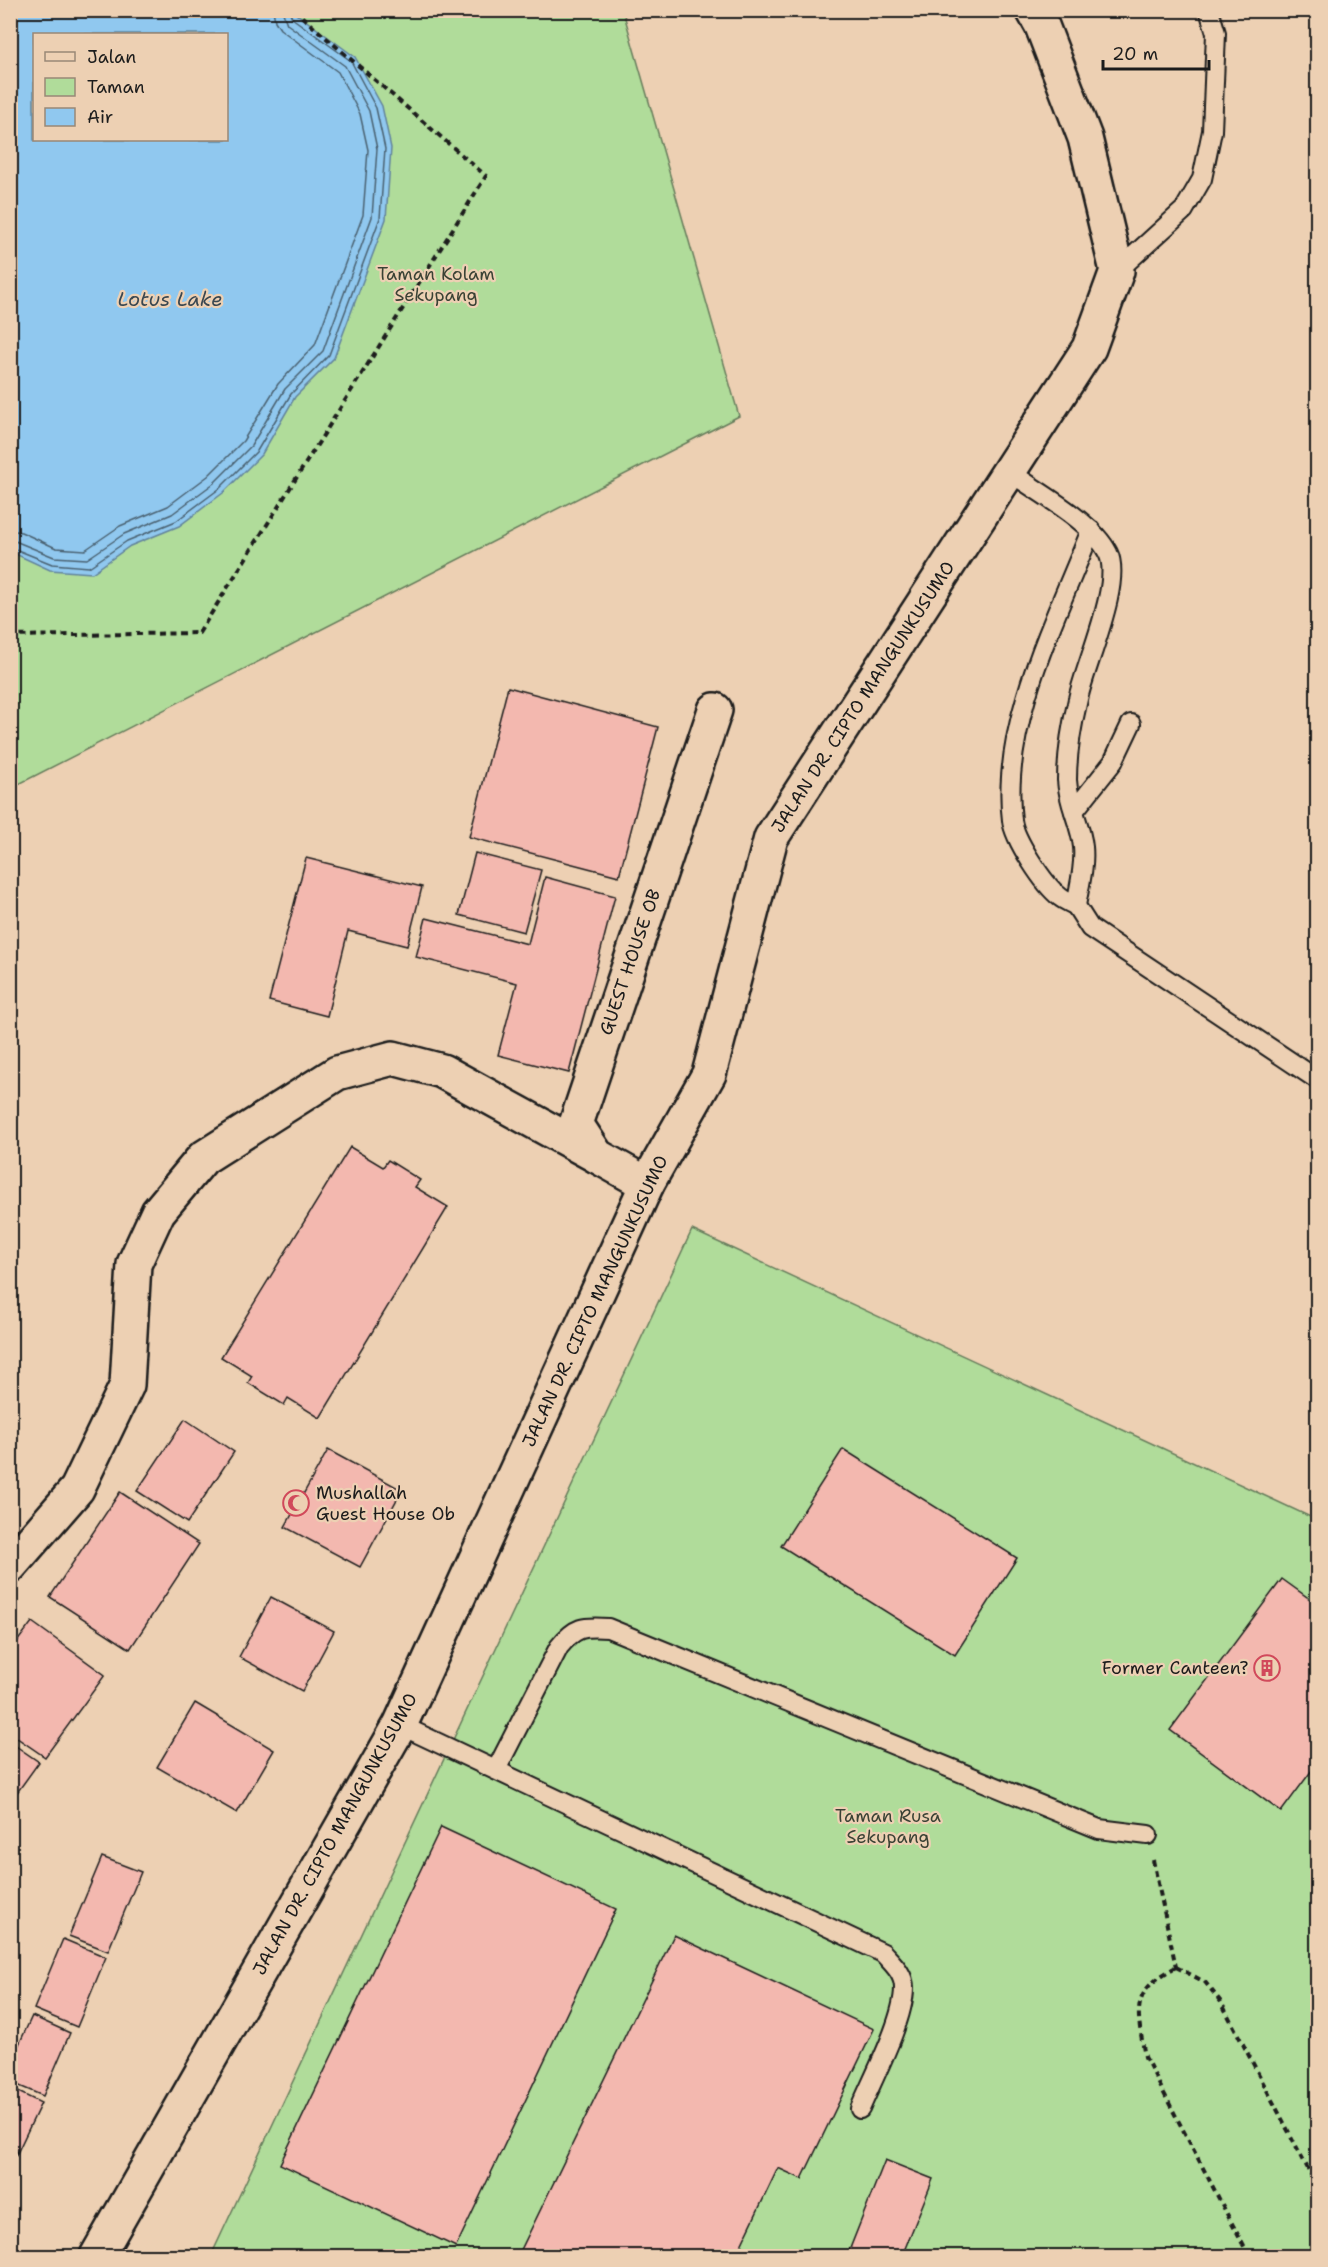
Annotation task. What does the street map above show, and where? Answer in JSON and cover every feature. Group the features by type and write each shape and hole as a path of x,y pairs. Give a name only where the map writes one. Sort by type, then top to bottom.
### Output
{"street":[{"path":"1033,10 1042,26 1085,138 1117,271"},
{"name":"JALAN DR. CIPTO MANGUNKUSUMO","path":"96,2256 400,1725 647,1184 709,1074 771,838 1089,348 1117,271"},
{"name":"GUEST HOUSE OB","path":"647,1184 597,1156 576,1124 715,710"},
{"path":"10,1566 77,1489 127,1385 134,1264 158,1212 203,1158 337,1073 393,1058 442,1071 597,1156"}],"lane":[{"path":"1117,271 1184,210 1202,179 1212,131 1216,33 1209,10"},
{"path":"1010,472 1091,530 1108,553 1113,570 1108,596 1078,698 1067,781 1083,846 1083,869 1076,906"},
{"path":"1091,530 1028,690 1010,778 1012,822 1040,874 1059,897 1076,906 1090,928 1317,1080"},
{"path":"1074,811 1113,762 1131,724"},
{"path":"496,1770 559,1647 572,1632 591,1627 608,1628 1099,1829 1148,1835"},
{"path":"400,1725 883,1953 899,1969 904,1986 899,2013 860,2109"}],"path":[{"path":"10,636 199,633 486,176 294,10"},
{"path":"1148,1835 1176,1967"},
{"path":"1176,1967 1205,1982 1221,2002 1317,2188"},
{"path":"1176,1967 1156,1978 1141,1994 1138,2021 1145,2057 1249,2256"}],"green space":[{"name":"Taman Kolam Sekupang","path":"11,11 623,11 739,416 11,788"},
{"name":"Taman Rusa Sekupang","path":"692,1230 1317,1520 1317,2256 211,2256"}],"water":[{"name":"Lotus Lake","path":"11,10 293,11 355,57 382,106 391,148 386,219 334,358 295,397 262,454 223,493 179,526 130,546 92,573 50,570 11,552"}],"building":[{"path":"508,687 658,727 619,876 469,837"},
{"path":"475,853 541,870 524,932 459,915"},
{"path":"306,858 422,887 407,946 348,931 327,1016 269,1001"},
{"path":"545,877 615,896 569,1073 498,1055 517,983 416,957 426,918 528,944"},
{"path":"350,1147 383,1167 388,1160 420,1180 415,1187 448,1207 320,1418 288,1398 284,1405 248,1383 252,1376 221,1357"},
{"path":"185,1419 234,1452 187,1523 137,1491"},
{"path":"843,1449 1017,1558 955,1655 781,1546"},
{"path":"328,1450 402,1490 360,1567 285,1527"},
{"path":"120,1492 199,1544 130,1649 50,1597"},
{"name":"Former Canteen?","path":"1282,1579 1318,1605 1318,1762 1281,1812 1170,1730"},
{"path":"271,1597 334,1631 302,1691 239,1657"},
{"path":"32,1622 105,1675 45,1757 10,1733 10,1651"},
{"path":"195,1703 274,1750 237,1813 157,1767"},
{"path":"10,1742 39,1762 16,1794 10,1790"},
{"path":"441,1827 616,1909 456,2247 280,2164"},
{"path":"102,1857 141,1872 108,1951 69,1936"},
{"path":"674,1935 874,2029 802,2179 778,2168 736,2256 518,2256"},
{"path":"63,1939 106,1957 77,2027 34,2009"},
{"path":"32,2016 70,2033 43,2096 10,2082 10,2064"},
{"path":"10,2088 41,2103 10,2168"},
{"path":"885,2160 933,2179 902,2256 847,2256"}],"place":[{"name":"Mushallah Guest House Ob","path":"296,1503"},
{"name":"Former Canteen?","path":"1267,1668"}]}
